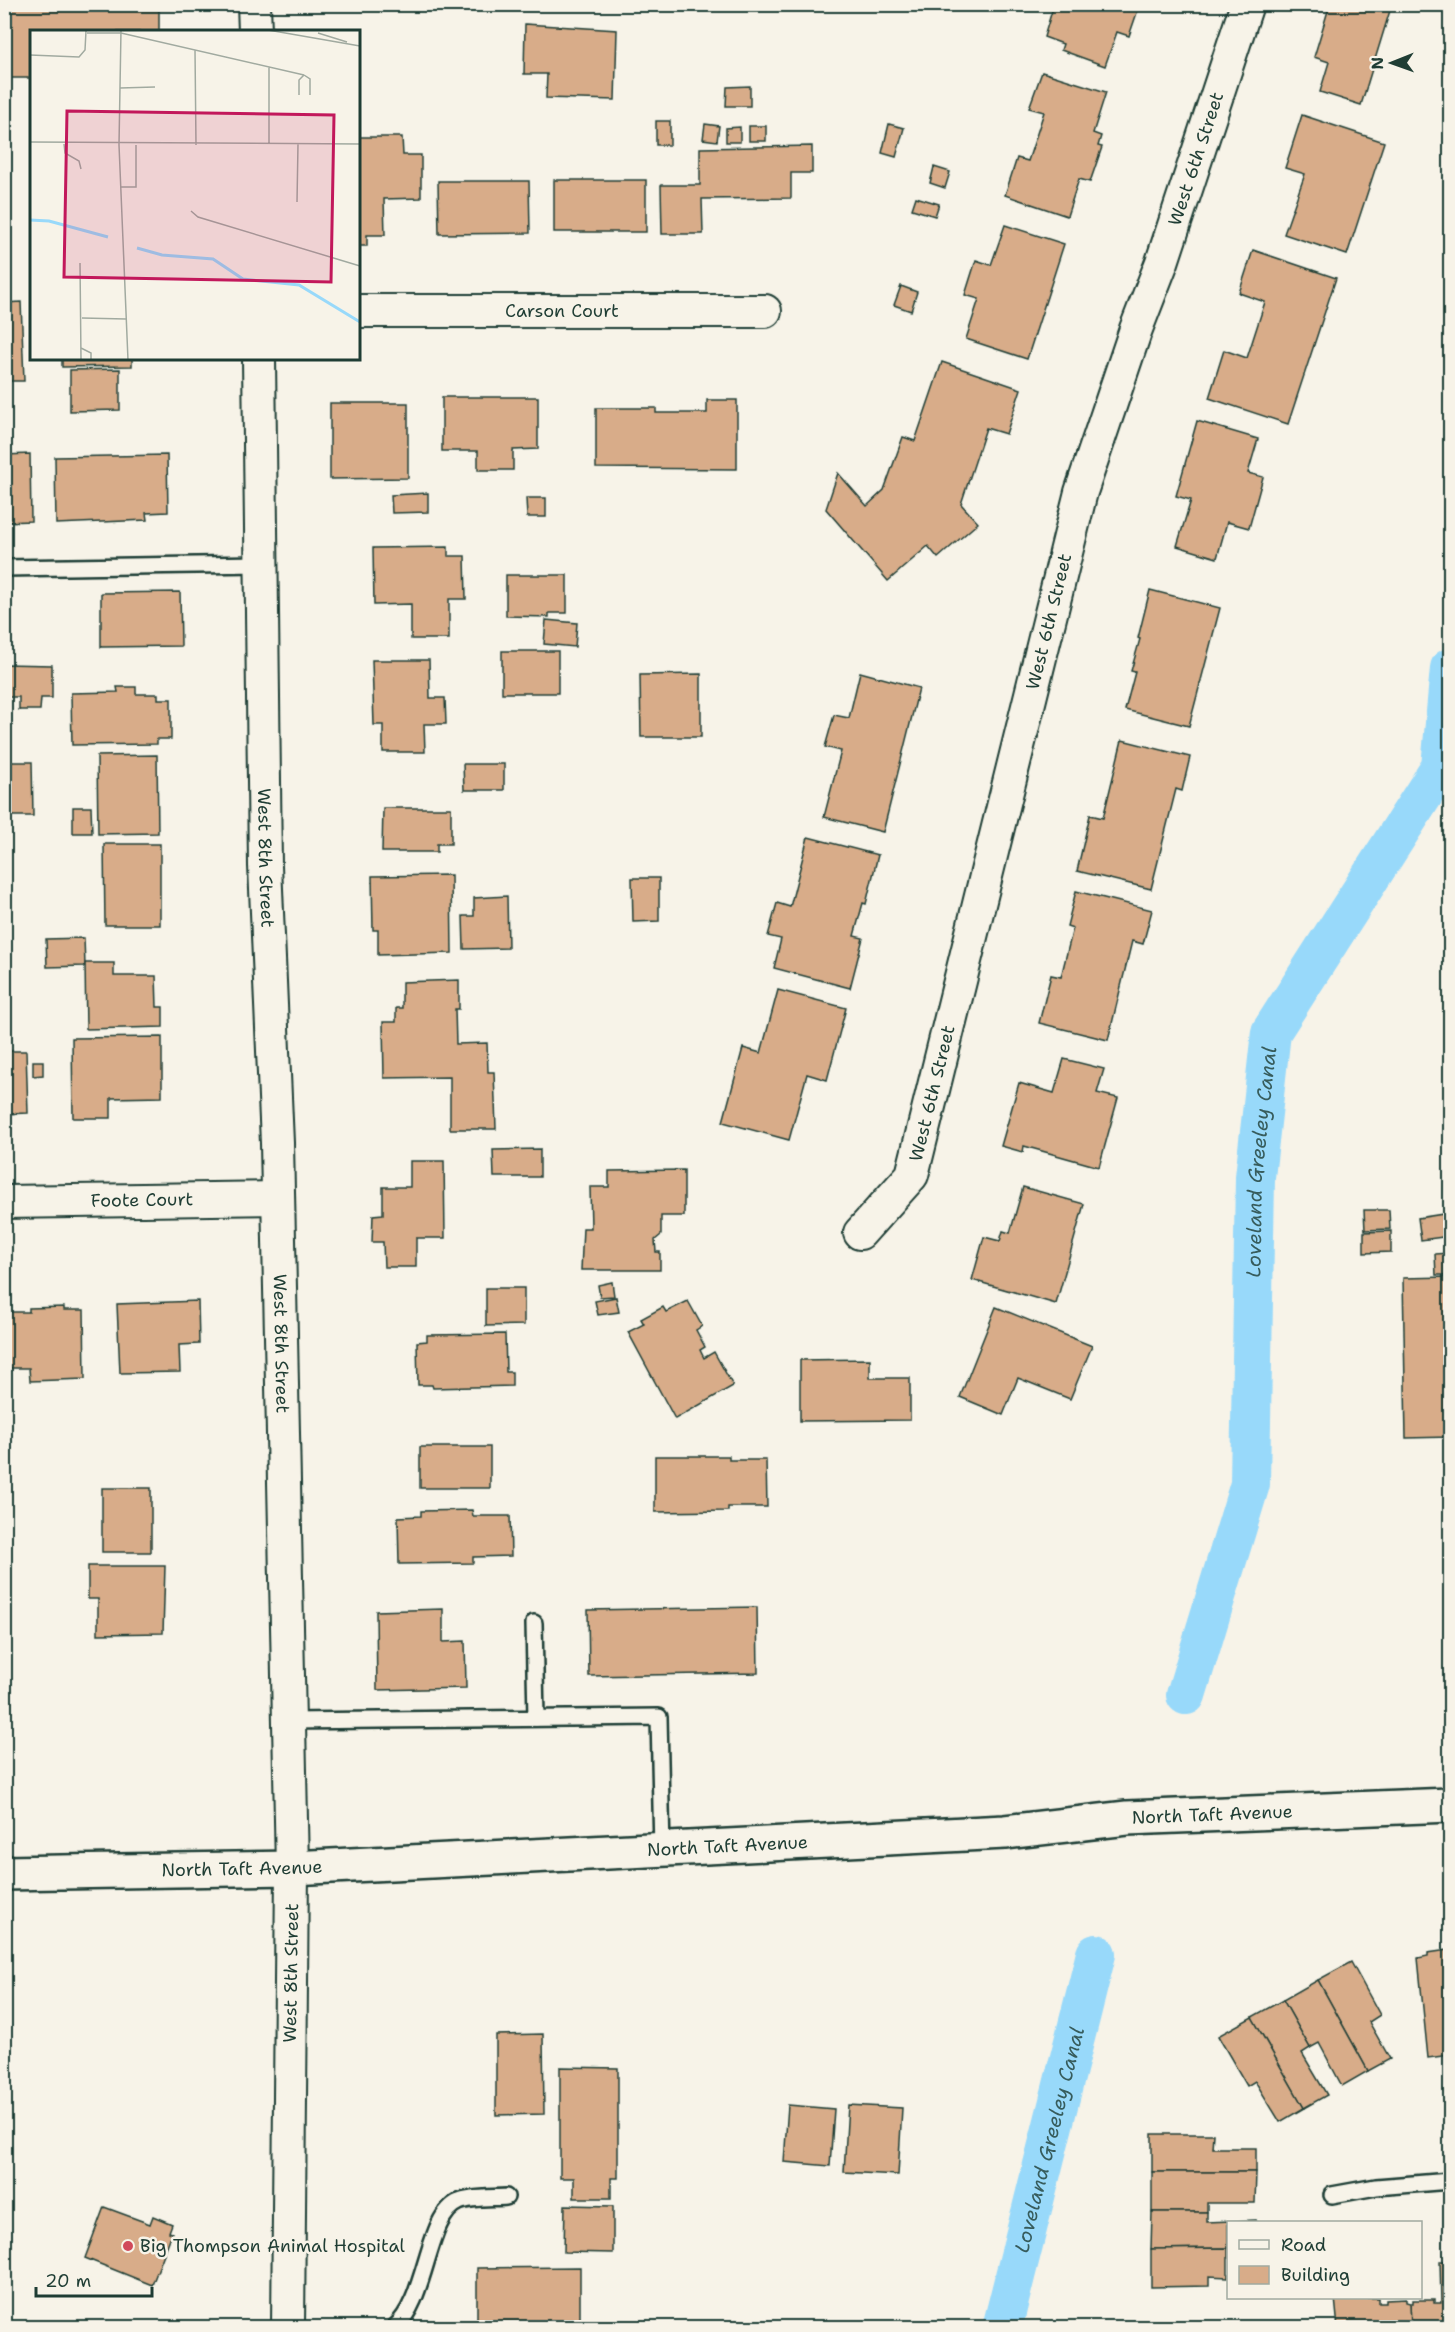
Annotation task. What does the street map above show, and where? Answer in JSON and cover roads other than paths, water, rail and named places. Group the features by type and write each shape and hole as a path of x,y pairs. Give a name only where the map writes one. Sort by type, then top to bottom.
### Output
{"main road":[{"name":"North Taft Avenue","path":"4,1873 292,1869 1005,1832 1127,1818 1450,1805"}],"street":[{"path":"254,4 255,30"},
{"name":"West 6th Street","path":"860,1233 912,1175 1081,492 1136,329 1162,262 1246,4"},
{"name":"Carson Court","path":"360,311 765,311"},
{"name":"West 8th Street","path":"259,360 265,866 278,1198 292,1869 288,2328"},
{"name":"Foote Court","path":"4,1202 278,1198"}],"lane":[{"path":"4,568 261,564"},
{"path":"534,1623 536,1718"},
{"path":"289,1721 659,1717 662,1850"},
{"path":"1332,2195 1376,2187 1450,2181"},
{"path":"394,2328 401,2321 421,2284 430,2247 441,2219 458,2202 506,2197"}],"waterway":[{"name":"Loveland Greeley Canal","path":"1186,1695 1250,1484 1255,1177 1271,1032 1441,767 1450,668"},
{"name":"Loveland Greeley Canal","path":"1002,2328 1096,1954"}],"place":[{"name":"Big Thompson Animal Hospital","path":"128,2246"}]}
